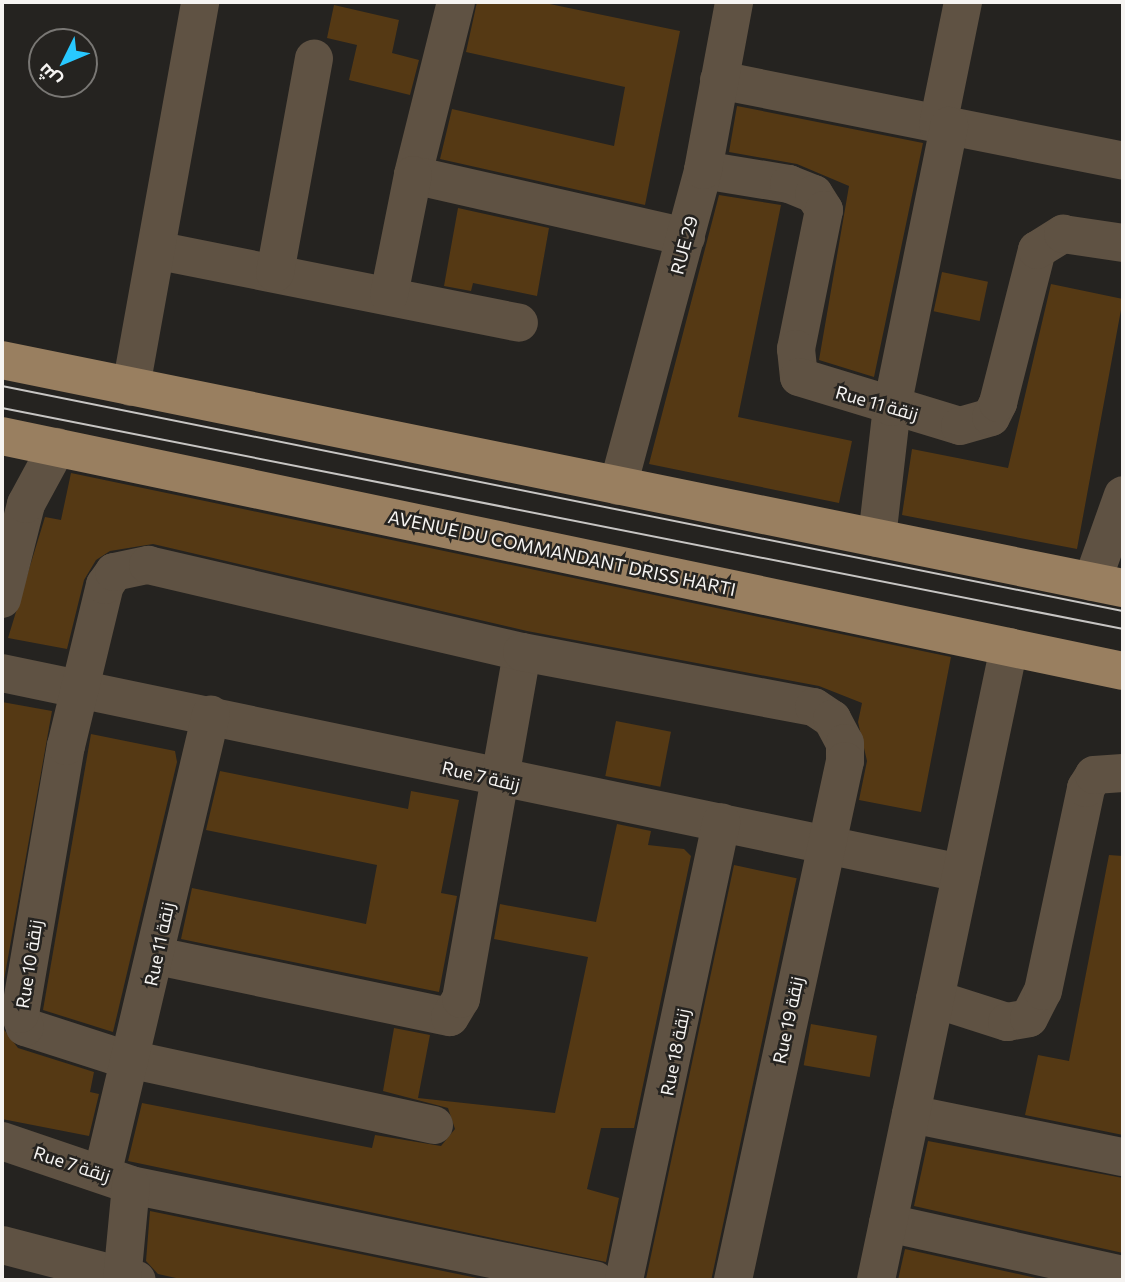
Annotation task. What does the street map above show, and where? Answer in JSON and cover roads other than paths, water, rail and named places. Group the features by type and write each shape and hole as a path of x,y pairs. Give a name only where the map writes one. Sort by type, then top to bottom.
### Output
{"main road":[{"path":"2,360 1107,585"},
{"name":"AVENUE DU COMMANDANT DRISS HARTI","path":"2,436 1123,671"}],"street":[{"path":"131,387 160,251 200,2"},
{"path":"389,295 415,163 456,2"},
{"name":"RUE 29","path":"618,486 704,170 733,2"},
{"path":"877,538 892,407 963,2"},
{"path":"275,274 314,59"},
{"path":"719,80 1123,161"},
{"path":"415,163 686,237"},
{"name":"Rue 11 زنقة","path":"704,170 814,194 824,210 795,368 808,383 960,426 990,417 1037,250 1063,234 1123,243"},
{"path":"160,251 519,323"},
{"path":"2,599 26,504 57,447"},
{"path":"1107,585 1123,495"},
{"name":"Rue 10 زنقة","path":"434,1125 132,1059 34,1032 20,1014 66,746 83,689 99,612 114,572 148,565 522,652"},
{"path":"876,1280 1009,647"},
{"path":"158,956 450,1017 461,999 522,652"},
{"name":"Rue 19 زنقة","path":"522,652 814,707 840,729 845,761 824,844 733,1280"},
{"name":"Rue 7 زنقة","path":"2,673 211,715 499,780 721,822 961,873"},
{"name":"Rue 11 زنقة","path":"127,1279 117,1178 132,1059 158,956 211,715"},
{"path":"935,999 1007,1022 1029,1018 1043,990 1086,788 1094,775 1123,773"},
{"name":"Rue 18 زنقة","path":"624,1280 721,822"},
{"path":"911,1114 1123,1157"},
{"name":"Rue 7 زنقة","path":"2,1141 117,1178 595,1280"},
{"path":"888,1223 1123,1275"},
{"path":"2,1245 127,1279"}],"tram line":[{"path":"2,386 1123,611"},
{"path":"2,408 1123,629"}]}
